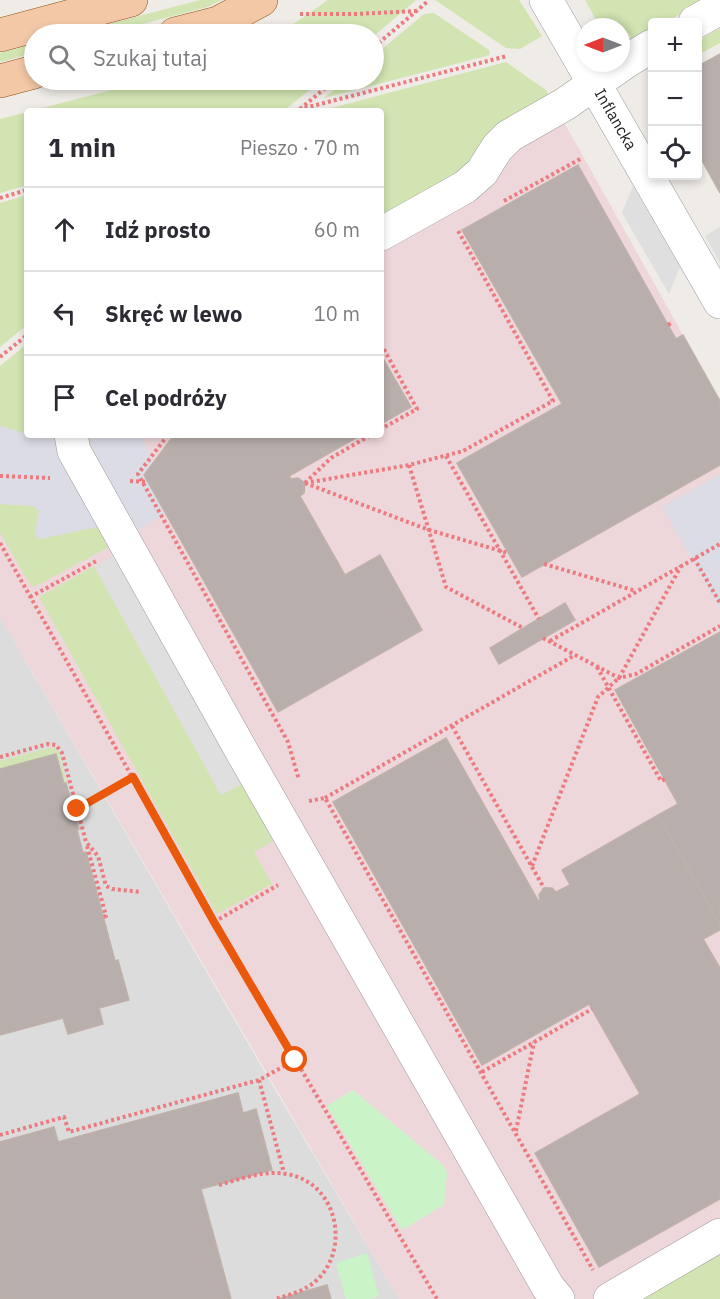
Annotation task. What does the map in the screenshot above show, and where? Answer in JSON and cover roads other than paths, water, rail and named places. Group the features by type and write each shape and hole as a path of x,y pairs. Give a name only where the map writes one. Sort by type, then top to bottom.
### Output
{"main road":[{"path":"41,24 131,0"},
{"path":"214,24 261,0"},
{"path":"0,35 24,29"},
{"path":"0,81 24,75"}],"street":[{"name":"Inflancka","path":"546,0 596,83 720,302"},
{"path":"702,18 720,8"},
{"path":"384,232 465,187 482,172 497,148 509,136 565,104 648,48"},
{"path":"72,438 74,451 308,867 543,1278 558,1299"},
{"path":"603,1287 720,1235"}]}
